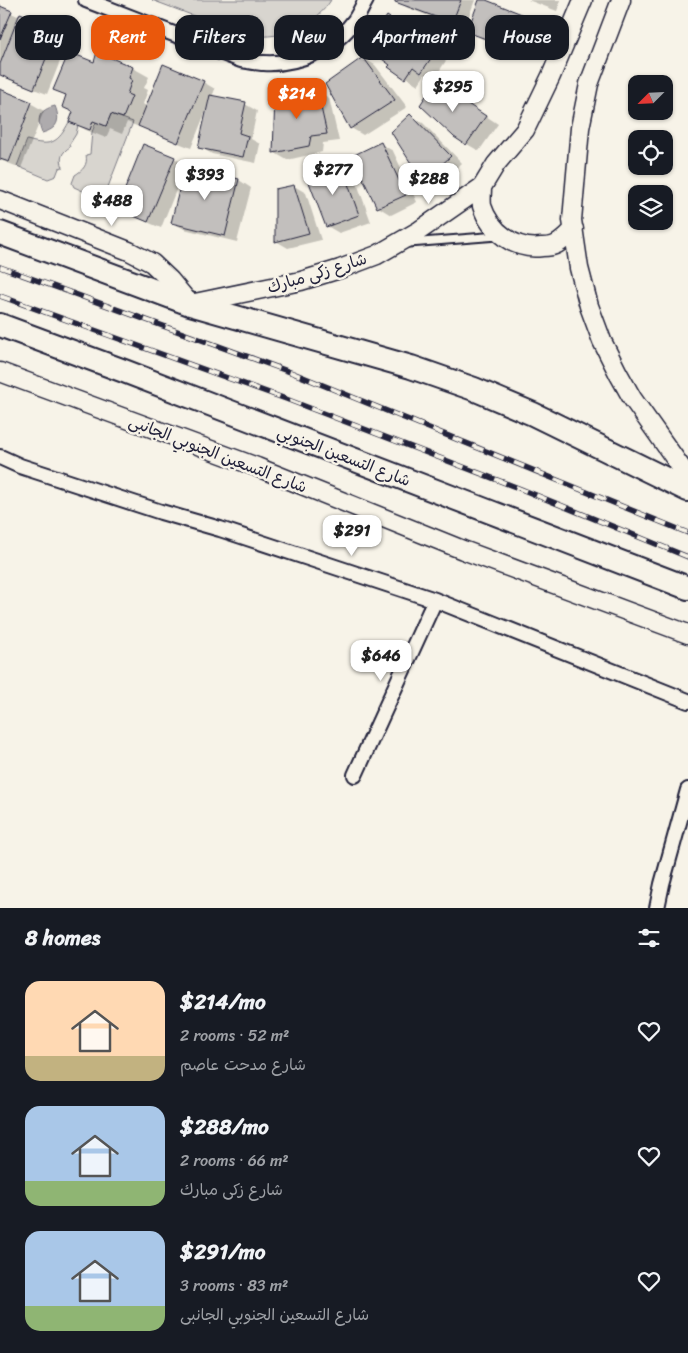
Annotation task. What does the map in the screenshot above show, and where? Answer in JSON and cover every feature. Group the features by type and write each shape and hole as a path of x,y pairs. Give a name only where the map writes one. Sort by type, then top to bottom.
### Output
{"main road":[{"path":"0,233 190,304 411,367 474,389 533,414 688,490"},
{"name":"شارع التسعين الجنوبي","path":"0,325 688,588"}],"street":[{"path":"86,0 241,60 265,63 290,61 322,49 336,40 354,21 366,0"},
{"name":"شارع زكى مبارك","path":"190,304 300,281 377,255 439,218 482,187 496,164 525,130 551,76 583,0"},
{"path":"621,0 589,84 580,128 572,220 579,268 602,341 632,398 688,477"},
{"path":"482,187 482,204 489,221 502,235 518,245 536,248 555,246 567,237 574,228"},
{"path":"0,200 129,251 152,263 170,280 190,304"},
{"name":"شارع التسعين الجنوبي الجانبى","path":"0,372 257,468 463,550 688,634"},
{"path":"0,457 30,469 435,600 688,701"},
{"path":"354,776 435,600"},
{"path":"657,908 688,790"}],"lane":[{"path":"396,244 502,235"}],"shaded area":[{"path":"152,0 331,0 318,15 274,15 274,36 264,36 264,15 191,15"},
{"path":"55,106 58,116 56,124 51,129 42,133 39,123 40,115 45,110"},
{"path":"111,114 133,122 103,200 74,187 72,183 75,175 86,164 86,155 90,154 92,132 96,122 106,126"},
{"path":"69,122 78,125 76,134 69,145 70,147 62,156 63,167 59,168 56,176 48,179 17,166 27,140 42,143 53,142 61,135"}],"building":[{"path":"395,0 461,0 455,15 430,15 395,2"},
{"path":"479,0 486,0 524,15 485,15 485,39 475,35 475,15 473,15"},
{"path":"0,6 12,11 0,39"},
{"path":"15,26 15,60 45,60 34,89 0,75 0,64"},
{"path":"81,57 94,62 95,60 116,60 133,67 129,78 132,80 127,94 132,96 123,118 111,114 106,126 93,121 90,130 69,122 73,112 62,107 66,95 53,90 66,60 81,60"},
{"path":"359,60 365,60 395,100 350,129 325,84"},
{"path":"383,60 430,60 421,73 413,67 405,79 388,67 390,65"},
{"path":"163,64 204,81 178,143 138,126"},
{"path":"435,82 486,116 466,145 454,137 420,105"},
{"path":"0,89 32,102 9,162 0,159"},
{"path":"317,90 327,134 311,136 309,146 273,153 275,96"},
{"path":"210,95 246,102 239,133 248,136 243,157 198,148"},
{"path":"410,114 451,156 423,182 391,132"},
{"path":"381,142 406,195 377,208 352,156"},
{"path":"143,144 175,157 148,222 117,209"},
{"path":"341,164 359,215 326,227 307,177"},
{"path":"185,166 239,179 225,236 171,223"},
{"path":"294,185 309,233 275,242 275,189"}],"railway":[{"path":"0,267 293,373 688,533"},
{"path":"0,296 286,399 521,489 688,557"}]}
